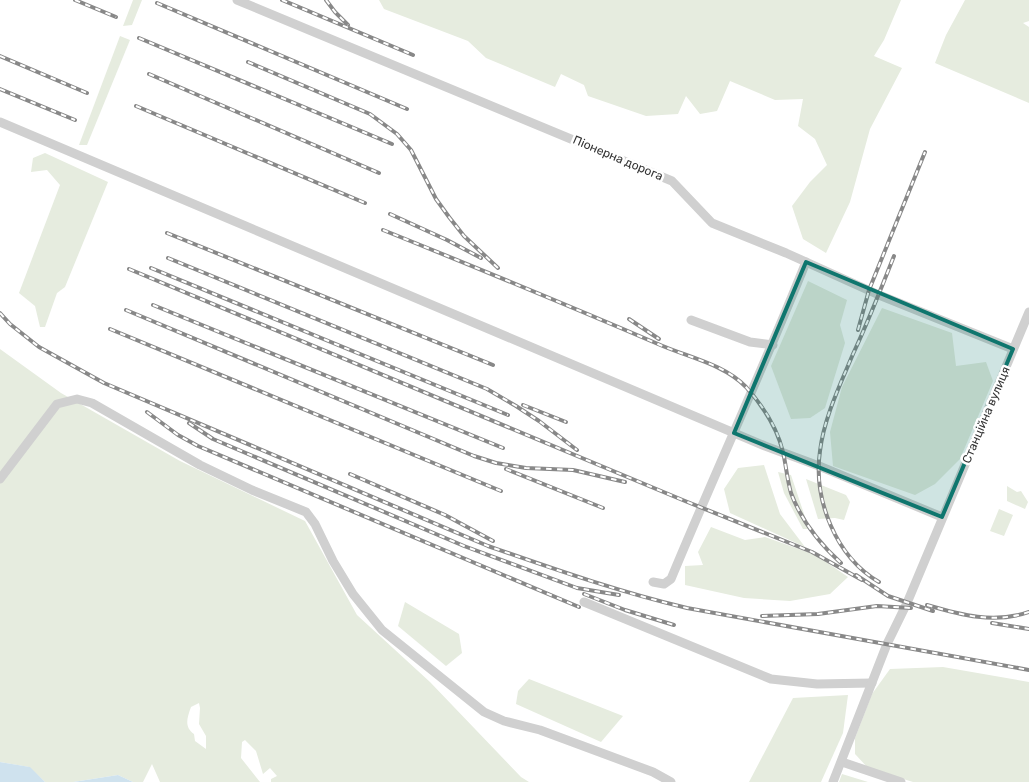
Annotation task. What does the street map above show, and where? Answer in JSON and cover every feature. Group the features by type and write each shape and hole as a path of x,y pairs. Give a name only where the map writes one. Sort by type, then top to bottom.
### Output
{"street":[{"name":"Піонерна дорога","path":"237,0 672,181 712,223 879,295 1012,349"},
{"path":"0,122 734,433 942,517"},
{"path":"653,582 664,584 671,579 773,345 806,262"},
{"name":"Станційна вулиця","path":"833,782 872,683 1029,312"},
{"path":"691,320 750,342 773,345"},
{"path":"0,479 57,404 77,399 92,403 200,465 252,490 306,512 316,524 333,561 353,594 382,630 484,712 504,721 540,730 653,772 671,782"},
{"path":"584,602 772,679 817,684 872,683"},
{"path":"842,762 901,782"}],"highlighted area":[{"path":"806,262 1013,349 942,517 734,433"}],"shaded area":[{"path":"133,0 142,0 132,25 123,26"},
{"path":"379,0 901,0 884,40 874,56 902,68 870,129 850,202 826,253 803,239 792,206 810,182 827,165 815,139 798,126 803,99 775,100 730,81 717,111 700,114 686,96 678,114 646,116 588,96 584,85 561,74 555,87 486,58 468,41 384,9"},
{"path":"965,0 1029,0 1029,21 1023,23 1029,27 1029,103 935,63 946,35"},
{"path":"120,36 130,40 87,145 79,145"},
{"path":"45,153 108,182 65,287 57,293 45,327 40,327 35,306 19,293 60,185 47,170 31,172 33,158"},
{"path":"808,281 847,300 840,325 845,343 825,408 810,418 791,419 771,366"},
{"path":"882,308 952,333 956,366 986,362 993,381 960,459 935,484 915,495 833,466 830,432 842,387"},
{"path":"0,349 61,393 180,461 305,521 357,615 430,682 521,777 529,782 271,782 271,779 277,776 270,768 263,774 256,751 245,740 242,742 241,758 260,782 160,782 152,764 143,782 133,782 118,775 73,782 45,782 29,767 0,762","holes":["199,703 199,724 206,736 206,749 195,741 194,734 188,725 191,707"]},
{"path":"764,465 780,514 805,547 730,513 724,489 738,468"},
{"path":"778,472 791,475 809,529 803,529 784,493"},
{"path":"806,479 846,495 850,502 844,520 835,518 818,519"},
{"path":"1007,486 1017,492 1021,491 1028,502 1025,509 1007,501"},
{"path":"999,509 1013,515 1004,536 990,531"},
{"path":"711,527 745,540 765,537 816,555 848,577 830,594 790,601 744,598 685,585 685,566 703,565 698,552"},
{"path":"405,602 459,634 462,653 446,666 398,626"},
{"path":"943,667 1029,682 1029,782 913,782 868,768 855,754 855,738 872,694 890,669"},
{"path":"529,679 623,716 601,742 516,704 518,691"},
{"path":"848,695 843,733 821,782 749,782 793,698"},
{"path":"842,774 868,782 839,782"}],"water":[{"path":"0,762 30,767 45,782 0,782"},
{"path":"118,775 133,782 73,782"}],"railway":[{"path":"75,0 116,17"},
{"path":"282,0 413,55"},
{"path":"326,0 348,25"},
{"path":"157,3 407,109"},
{"path":"139,38 392,144"},
{"path":"0,56 87,93"},
{"path":"248,62 370,114 397,134 411,150 436,199 449,217 464,236 498,268"},
{"path":"149,74 379,173"},
{"path":"0,89 75,120"},
{"path":"136,106 365,203"},
{"path":"858,330 869,290 925,152"},
{"path":"390,214 481,258"},
{"path":"383,230 669,349 705,362 737,379 758,402 773,425 783,452 791,493 800,513 819,540 841,563"},
{"path":"167,233 493,365"},
{"path":"879,582 851,558 831,526 820,489 819,470 822,439 829,414 894,256"},
{"path":"168,258 487,389 539,421 577,450"},
{"path":"151,268 508,415"},
{"path":"129,269 812,552 862,580"},
{"path":"153,305 503,448"},
{"path":"126,310 474,456 496,463 526,468 573,470 625,482"},
{"path":"0,313 10,324 39,347 104,383 513,555 562,572 687,608 1029,670"},
{"path":"629,319 659,339"},
{"path":"110,329 501,491"},
{"path":"523,405 566,422"},
{"path":"147,412 178,435 198,446 579,607"},
{"path":"189,423 213,439 464,546 577,588 619,595"},
{"path":"506,469 603,508"},
{"path":"350,474 445,515 493,541"},
{"path":"856,575 888,596 933,611"},
{"path":"584,594 625,610 674,625"},
{"path":"927,605 965,615 990,618 1016,616 1029,612"},
{"path":"762,616 818,614 877,606 911,608"},
{"path":"992,623 1029,629"}]}
